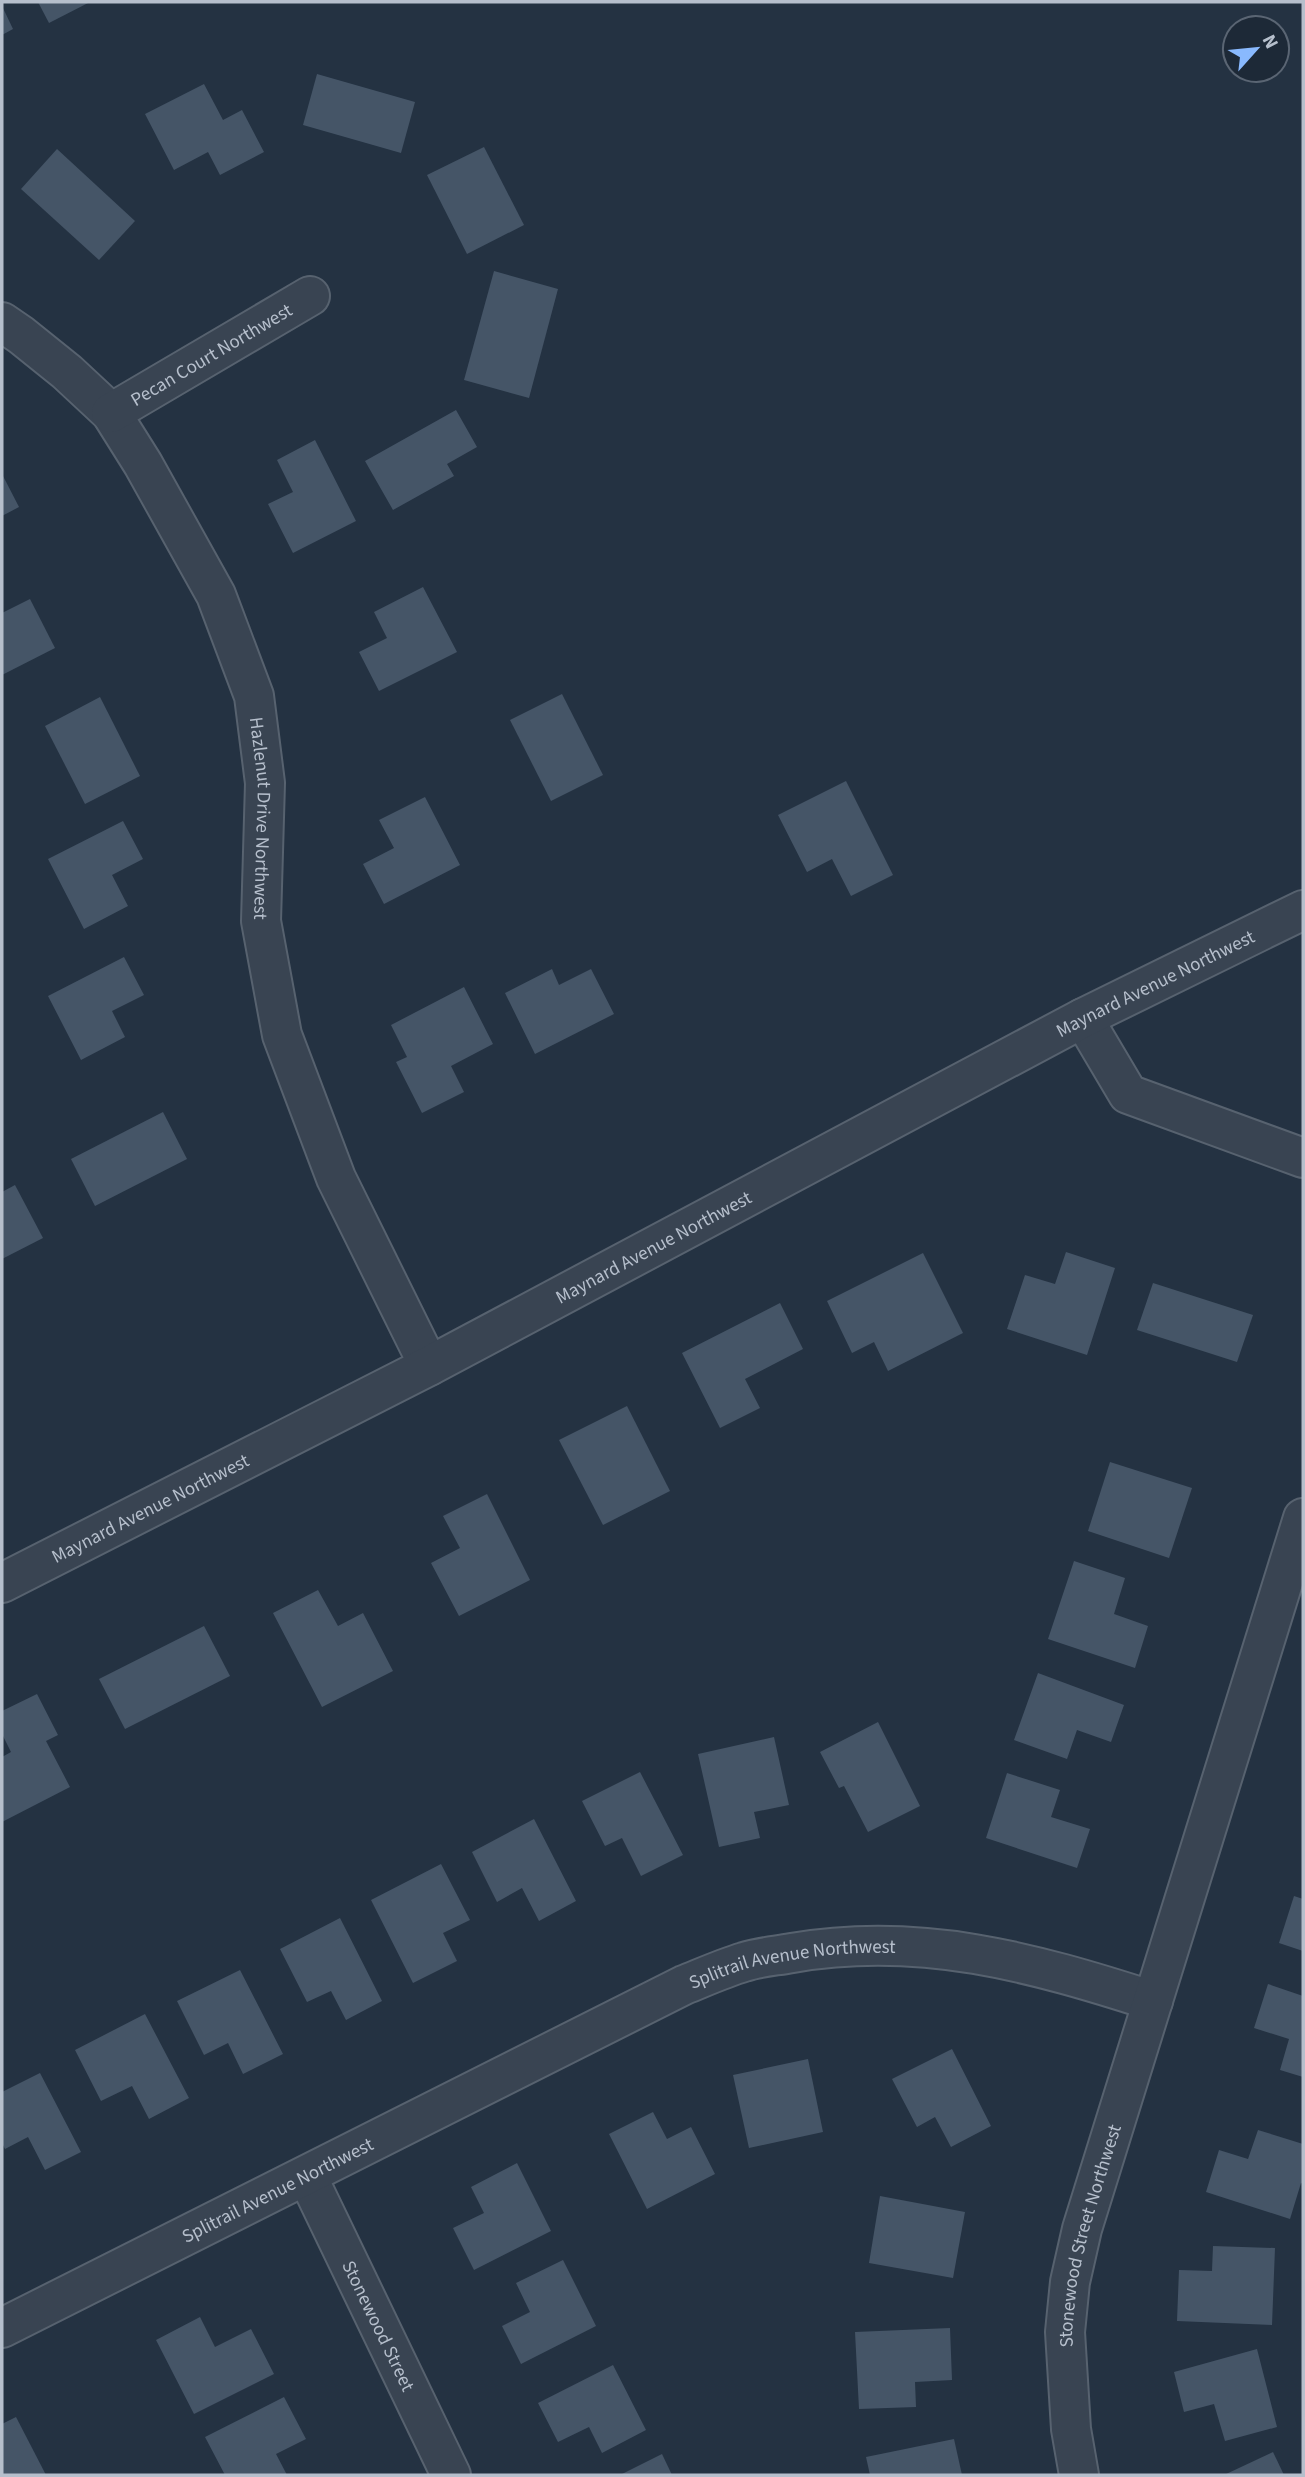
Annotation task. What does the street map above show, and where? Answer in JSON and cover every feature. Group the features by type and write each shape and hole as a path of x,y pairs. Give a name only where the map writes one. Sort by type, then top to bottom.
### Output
{"street":[{"name":"Pecan Court Northwest","path":"111,413 310,296"},
{"name":"Hazlenut Drive Northwest","path":"2,323 67,372 111,413 216,594 254,696 265,783 261,921 282,1035 336,1178 429,1366"},
{"name":"Maynard Avenue Northwest","path":"2,1583 429,1366 1083,1018 1303,910"},
{"path":"1083,1018 1128,1094 1303,1158"},
{"path":"1153,2001 1303,1518"},
{"name":"Splitrail Avenue Northwest","path":"2,2328 684,1985 745,1961 831,1947 881,1944 949,1950 1010,1960 1153,2001"},
{"name":"Stonewood Street Northwest","path":"1079,2475 1071,2429 1065,2332 1070,2283 1082,2229 1153,2001"},
{"name":"Stonewood Street","path":"307,2176 451,2475"}],"building":[{"path":"38,2 90,2 49,23"},
{"path":"2,6 13,29 2,35"},
{"path":"317,74 415,102 401,153 303,125"},
{"path":"204,84 223,120 242,110 264,152 220,175 208,152 174,170 145,114"},
{"path":"484,147 524,225 467,254 427,175"},
{"path":"57,149 135,221 99,260 21,189"},
{"path":"494,271 558,289 529,398 464,380"},
{"path":"456,410 477,447 447,464 454,476 393,510 365,461"},
{"path":"315,440 356,521 293,553 268,504 293,492 277,460"},
{"path":"2,474 19,507 2,516"},
{"path":"423,587 457,652 379,691 359,652 387,638 374,612"},
{"path":"30,599 55,648 2,675 2,613"},
{"path":"562,694 603,775 551,801 510,720"},
{"path":"100,697 140,776 85,804 45,726"},
{"path":"846,781 893,875 851,896 832,859 807,872 778,815"},
{"path":"425,797 460,865 384,904 363,864 394,848 379,820"},
{"path":"123,821 143,859 112,875 128,906 84,929 48,859"},
{"path":"124,957 144,995 112,1011 125,1037 81,1060 48,996"},
{"path":"552,969 559,985 591,969 614,1014 535,1054 505,993"},
{"path":"464,987 493,1044 451,1066 464,1092 422,1113 396,1062 407,1057 391,1025"},
{"path":"163,1112 187,1159 95,1206 71,1159"},
{"path":"15,1185 43,1238 2,1259 2,1192"},
{"path":"1066,1252 1115,1268 1087,1355 1007,1329 1025,1275 1055,1284"},
{"path":"923,1253 963,1333 888,1371 874,1342 852,1353 827,1301"},
{"path":"1153,1283 1253,1315 1237,1362 1137,1330"},
{"path":"780,1303 803,1349 745,1379 760,1408 720,1428 682,1353"},
{"path":"627,1406 670,1491 603,1525 559,1440"},
{"path":"1110,1462 1192,1488 1169,1558 1088,1531"},
{"path":"487,1494 530,1580 459,1616 431,1563 460,1548 443,1516"},
{"path":"1074,1561 1125,1578 1114,1614 1148,1626 1135,1668 1048,1639"},
{"path":"318,1590 338,1626 363,1613 393,1671 322,1707 273,1613"},
{"path":"204,1626 230,1676 125,1729 99,1679"},
{"path":"1038,1673 1124,1705 1111,1742 1077,1730 1067,1759 1014,1740"},
{"path":"37,1694 58,1735 46,1741 70,1787 2,1822 2,1757 11,1752 2,1734 2,1711"},
{"path":"878,1722 920,1806 868,1832 844,1786 839,1788 820,1752"},
{"path":"774,1737 789,1805 754,1812 760,1838 719,1847 698,1754"},
{"path":"640,1772 683,1855 641,1876 622,1838 605,1846 582,1801"},
{"path":"1007,1773 1060,1790 1051,1817 1090,1829 1077,1868 986,1838"},
{"path":"534,1819 576,1901 539,1921 522,1888 497,1902 472,1852"},
{"path":"441,1864 470,1920 443,1933 457,1961 413,1983 371,1900"},
{"path":"1294,1896 1303,1899 1303,1951 1279,1943"},
{"path":"340,1918 382,2001 346,2020 331,1991 307,2002 280,1949"},
{"path":"240,1970 283,2054 243,2074 228,2043 204,2055 177,2001"},
{"path":"1268,1984 1303,1996 1303,2077 1280,2070 1289,2039 1254,2028"},
{"path":"145,2014 189,2098 149,2119 132,2086 101,2101 75,2050"},
{"path":"952,2049 991,2126 951,2147 935,2117 917,2127 892,2079"},
{"path":"808,2059 823,2132 749,2148 733,2075"},
{"path":"40,2073 81,2152 45,2170 28,2137 5,2149 2,2143 2,2092"},
{"path":"653,2112 667,2139 691,2127 715,2174 647,2209 609,2134"},
{"path":"1258,2130 1303,2144 1303,2184 1301,2183 1290,2219 1206,2192 1219,2150 1248,2159"},
{"path":"517,2163 551,2231 474,2270 453,2228 484,2213 471,2187"},
{"path":"880,2196 965,2212 953,2278 869,2263"},
{"path":"1213,2246 1275,2248 1272,2325 1177,2321 1179,2270 1212,2271"},
{"path":"563,2260 596,2326 521,2364 502,2326 530,2312 516,2283"},
{"path":"200,2317 215,2347 251,2329 274,2374 194,2414 156,2340"},
{"path":"950,2328 952,2380 915,2382 916,2407 859,2409 855,2332"},
{"path":"1257,2349 1277,2427 1225,2441 1214,2404 1184,2412 1174,2372"},
{"path":"613,2365 646,2430 602,2453 589,2427 558,2442 538,2403"},
{"path":"284,2397 306,2439 276,2454 287,2475 225,2475 205,2437"},
{"path":"16,2417 46,2475 2,2475 2,2424"},
{"path":"954,2439 962,2475 870,2475 866,2457"},
{"path":"1273,2452 1284,2475 1224,2475"},
{"path":"662,2454 672,2475 620,2475"}]}
